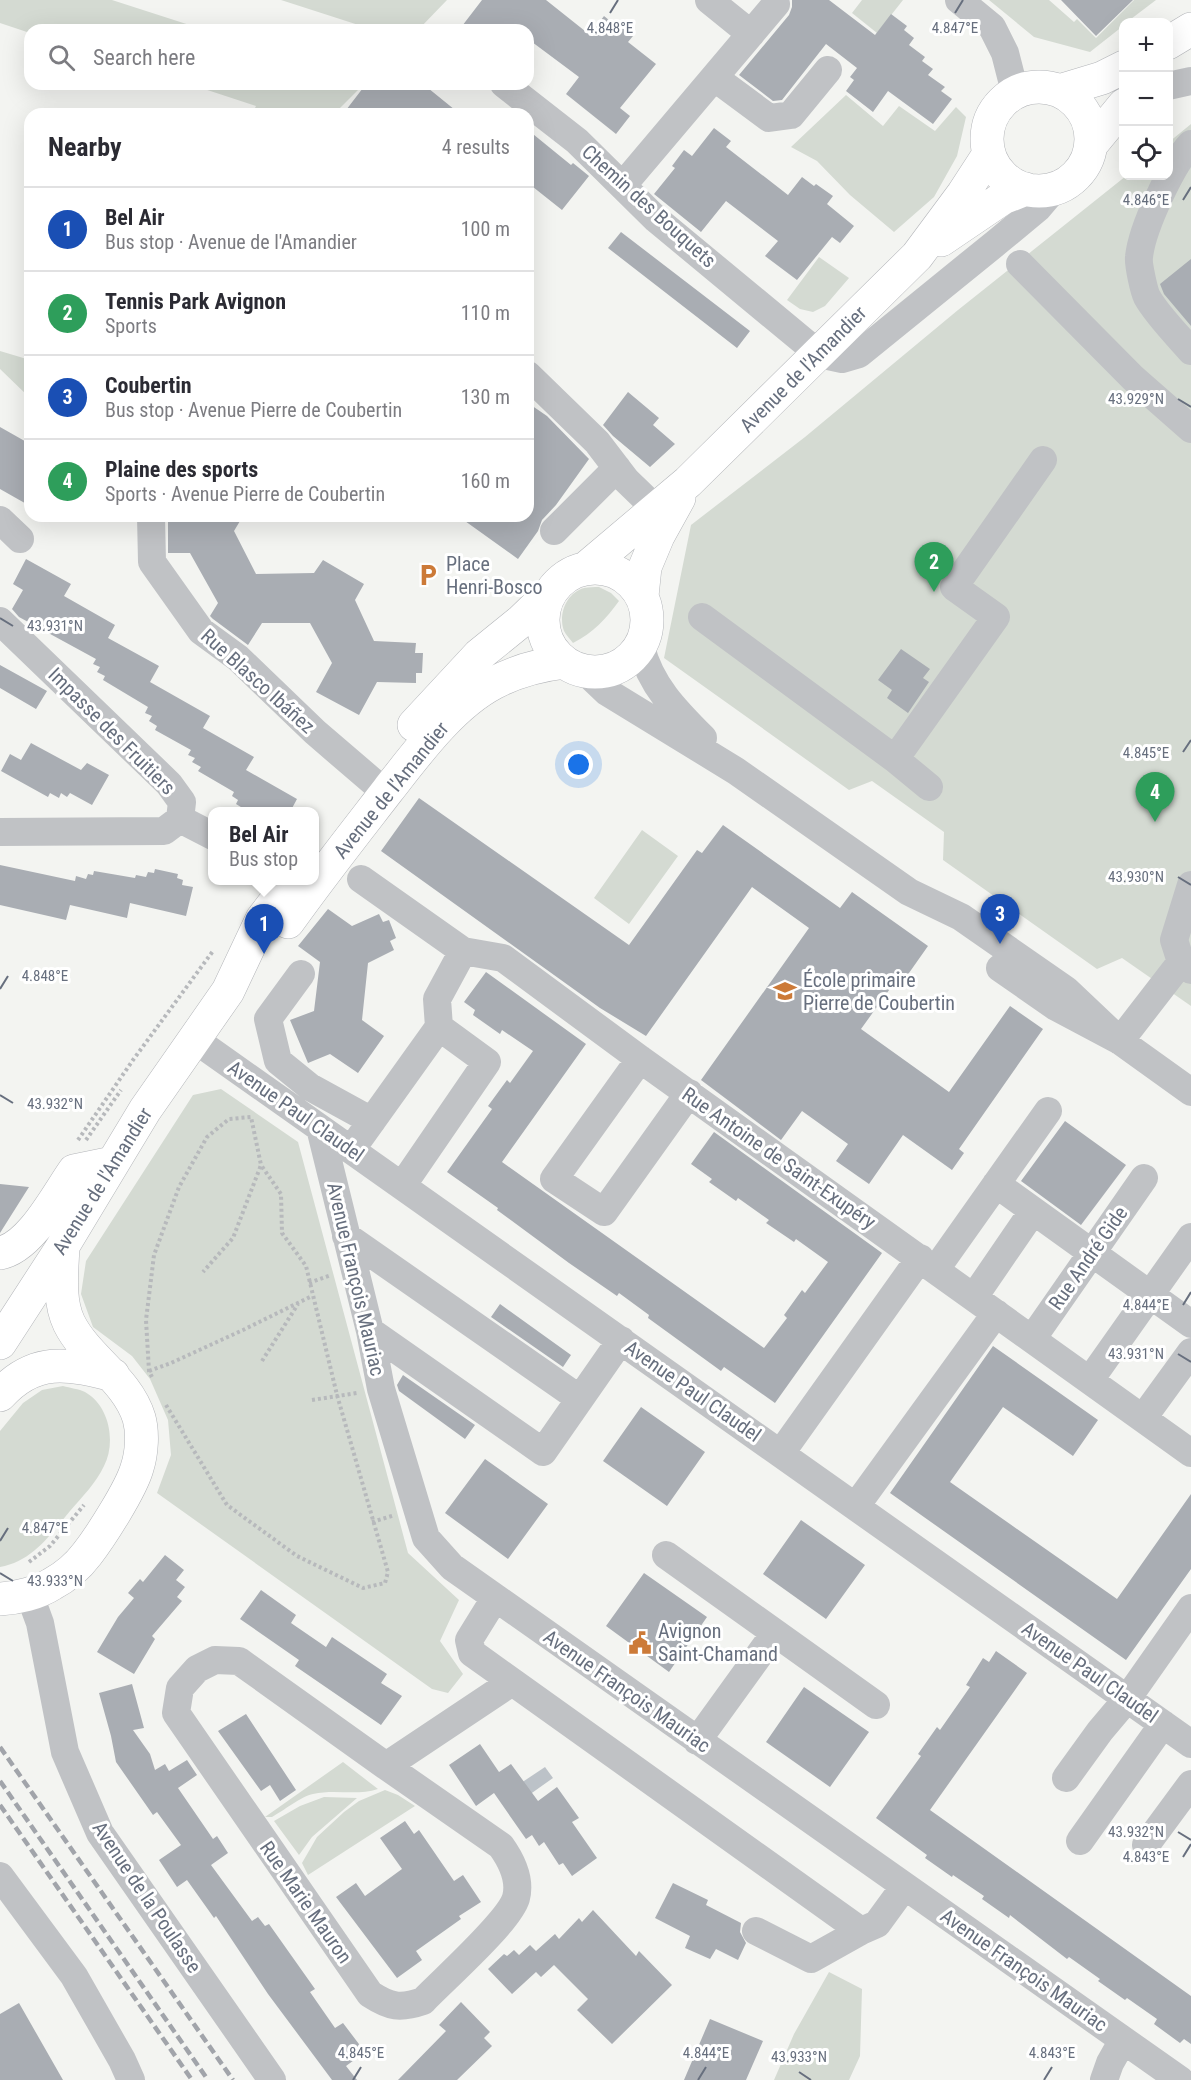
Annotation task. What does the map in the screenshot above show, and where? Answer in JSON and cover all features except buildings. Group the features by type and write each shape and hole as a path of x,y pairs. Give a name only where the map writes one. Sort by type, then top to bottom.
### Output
{"main road":[{"path":"1059,91 1102,78 1119,70"},
{"path":"1045,87 1059,91 1074,100 1084,113 1090,129 1091,145 1087,159 1069,182 1040,189 1009,182 997,169 989,154 987,136 991,118 1001,103 1015,92 1045,87"},
{"path":"1091,145 1119,112"},
{"name":"Avenue de l'Amandier","path":"586,568 688,482 917,256 963,194 989,154"},
{"name":"Avenue de l'Amandier","path":"917,256 976,214 1003,198 1040,189"},
{"name":"Avenue de l'Amandier","path":"642,596 645,567 658,536 688,482"},
{"path":"586,568 602,568 618,573 632,582 642,596 648,612 648,630 641,647 631,659 618,668 602,672 575,667 553,651 546,638 542,623 544,607 559,581 572,573 586,568"},
{"name":"Avenue de l'Amandier","path":"319,879 422,714 478,655 521,621 550,593"},
{"name":"Avenue de l'Amandier","path":"319,847 452,714 492,683 540,665 575,667"},
{"name":"Avenue de l'Amandier","path":"228,991 262,919 288,885"},
{"name":"Avenue de l'Amandier","path":"0,1343 63,1246 145,1110 228,991 264,954 315,885"},
{"path":"0,1253 6,1252 22,1241 35,1228 74,1171 113,1163"},
{"path":"18,1586 51,1586 86,1555 122,1498 137,1468 141,1445 140,1420 134,1403 113,1376 81,1342 69,1322 62,1286 63,1246"},
{"path":"0,1395 26,1375 49,1365 82,1366 113,1376"}],"street":[{"path":"709,0 751,34"},
{"path":"959,0 992,27 1005,53 1015,92"},
{"path":"623,185 776,4"},
{"path":"715,78 769,118 791,115 828,70"},
{"path":"1173,85 1191,81"},
{"name":"Chemin des Bouquets","path":"512,90 577,141 656,219 819,354"},
{"path":"1191,144 1160,197 1147,228 1139,258 1147,296 1191,351"},
{"path":"819,354 842,359 859,354 1030,215 1040,189"},
{"path":"1020,264 1133,378 1191,429"},
{"path":"534,381 597,442 626,480 656,509"},
{"path":"894,759 996,617 954,586 1043,460"},
{"path":"554,531 617,468"},
{"name":"Rue Blasco Ibáñez","path":"151,522 152,562 201,631 238,658 315,732 378,786"},
{"path":"702,617 929,787"},
{"name":"Impasse des Fruitiers","path":"0,621 169,784 182,802 180,819 164,831 0,832"},
{"path":"641,647 646,665 669,703 736,771"},
{"path":"575,667 607,692 736,771 909,891 961,917 1066,990 1120,1041 1191,1092"},
{"path":"180,819 208,833"},
{"name":"Rue Antoine de Saint-Exupéry","path":"361,879 463,951 503,958 640,1059 1143,1419 1189,1447"},
{"path":"1120,1041 1186,966 1174,940 1191,885"},
{"path":"351,1150 439,1027 437,999 463,951"},
{"path":"301,974 268,1019 278,1061 310,1087 372,1121"},
{"path":"402,1186 487,1062 439,1027"},
{"name":"Avenue Paul Claudel","path":"194,1039 1191,1744"},
{"path":"640,1059 554,1179 604,1212 689,1093"},
{"path":"781,1453 928,1264 996,1185 1048,1111"},
{"name":"Avenue François Mauriac","path":"320,1128 370,1331 381,1389 426,1538 452,1568 1180,2080"},
{"name":"Rue André Gide","path":"1032,1339 1144,1178"},
{"path":"996,1185 1191,1324"},
{"path":"856,1506 985,1305 1033,1211"},
{"path":"346,1236 580,1399"},
{"path":"1090,1380 1191,1237"},
{"path":"370,1331 543,1452 621,1340"},
{"path":"1143,1419 1191,1352"},
{"path":"666,1555 876,1705"},
{"name":"Avenue de la Poulasse","path":"18,1586 40,1623 65,1752 100,1833 272,2080"},
{"path":"495,1598 469,1640 472,1653 861,1931"},
{"path":"1066,1778 1100,1731 1127,1699 1191,1608"},
{"path":"697,1741 775,1633"},
{"name":"Rue Marie Mauron","path":"215,1660 239,1661 386,1766 501,1846 511,1860 517,1881 516,1898 505,1918 423,2001 406,2006 386,2004 370,1994 176,1713 180,1688 197,1669 215,1660"},
{"path":"386,1766 512,1682"},
{"path":"1080,1841 1163,1724"},
{"path":"1146,1845 1191,1784"},
{"path":"0,1876 74,1976 131,2080"},
{"path":"756,1932 811,1959 877,1924 904,1887"},
{"path":"1104,2080 1123,2040"}],"path":[{"path":"75,1145 133,1060 217,945"},
{"path":"153,1379 149,1371 146,1320 154,1255 179,1186 207,1137 229,1119 252,1117 261,1165 281,1194 282,1233 306,1266 337,1395 388,1572 385,1583 377,1587 363,1588 297,1556 227,1505 162,1398"},
{"path":"203,1272 233,1238 261,1165"},
{"path":"149,1371 171,1363 312,1296"},
{"path":"262,1361 299,1304"},
{"path":"312,1400 381,1389"},
{"path":"18,1586 90,1497"}],"shaded area":[{"path":"0,0 112,0 186,24 24,24 24,31 0,23"},
{"path":"281,0 447,0 424,24 355,24"},
{"path":"862,0 903,0 877,33 852,13"},
{"path":"989,0 1049,0 1074,22 1077,19 1096,38 1134,0 1156,0 1132,18 1119,18 1119,29 1090,52 1034,37"},
{"path":"207,90 358,90 340,108 255,108 256,106"},
{"path":"846,95 883,126 899,106 935,131 956,107 966,117 957,156 934,197 894,232 850,195 817,161 791,147"},
{"path":"1191,124 1191,1006 1122,958 1097,969 943,860 944,832 872,781 849,790 664,658 691,525 805,437 958,310 1121,180 1173,180 1173,139"},
{"path":"819,257 849,278 825,306 813,312 800,309 787,300"},
{"path":"0,351 24,358 24,392 0,369"},
{"path":"599,587 611,593 619,601 599,625 573,643 562,625 565,605 578,591"},
{"path":"642,830 678,856 629,924 594,898"},
{"path":"221,1089 298,1142 408,1553 459,1600 440,1641 463,1674 448,1693 432,1689 157,1493 171,1455 168,1420 150,1379 132,1356 93,1327 81,1294 86,1261 193,1095"},
{"path":"63,1386 85,1392 100,1406 110,1436 108,1457 93,1484 48,1538 22,1559 0,1567 0,1431 23,1403 42,1390"},
{"path":"343,1762 378,1789 313,1794 272,1817 265,1817"},
{"path":"545,1767 553,1778 529,1795 521,1783"},
{"path":"385,1790 415,1806 308,1875 302,1863 317,1837 359,1801"},
{"path":"324,1797 357,1798 312,1837 299,1855 274,1821 300,1806"},
{"path":"829,1972 862,1989 860,2056 849,2080 774,2080 794,2034"}],"railway":[{"path":"0,1747 233,2080"},
{"path":"0,1781 208,2080"},
{"path":"0,1805 192,2080"}],"place":[{"name":"Place Henri-Bosco","path":"428,575"},
{"name":"Tennis Park Avignon","path":"934,592"},
{"name":"Plaine des sports","path":"1155,822"},
{"name":"Coubertin","path":"1000,944"},
{"name":"Bel Air","path":"264,954"},
{"name":"École primaire Pierre de Coubertin","path":"785,991"},
{"name":"Avignon Saint-Chamand","path":"640,1643"}]}
